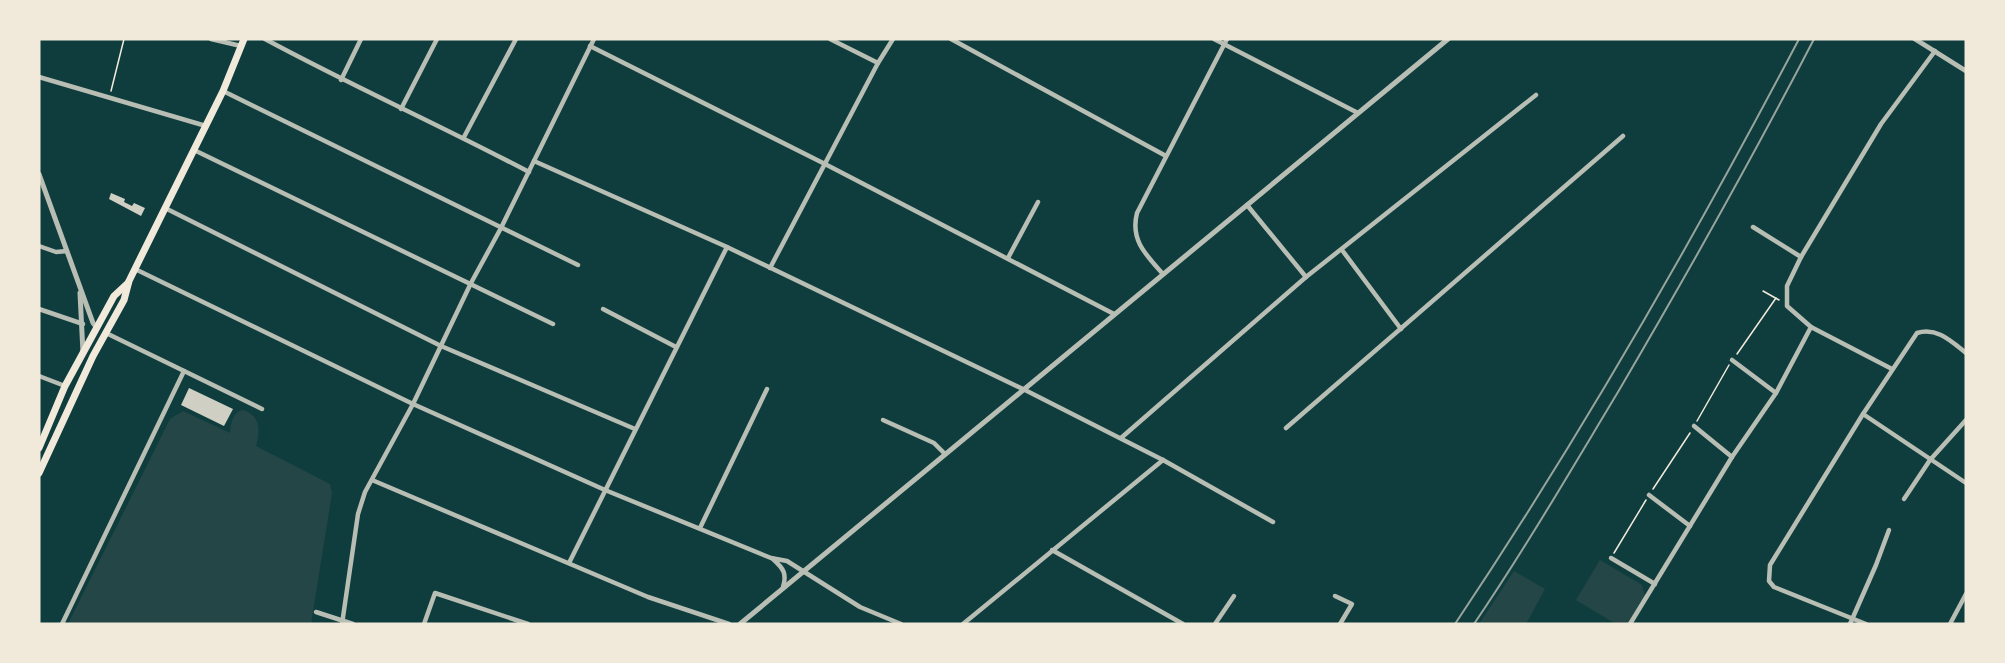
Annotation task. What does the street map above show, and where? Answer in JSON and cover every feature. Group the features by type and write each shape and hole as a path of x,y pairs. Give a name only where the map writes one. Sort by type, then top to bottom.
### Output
{"main road":[{"path":"39,473 93,356 124,300 129,281 223,91 242,43"},
{"path":"39,448 41,436 83,352 114,296 129,281"},
{"path":"97,328 106,333"}],"street":[{"path":"211,39 242,43"},
{"path":"265,39 341,80 464,137 529,172"},
{"path":"341,80 361,39"},
{"path":"401,109 436,39"},
{"path":"464,137 516,39"},
{"path":"342,622 358,514 372,480 413,404 593,39"},
{"path":"830,39 878,63"},
{"path":"770,268 878,63 893,39"},
{"path":"951,39 1166,156"},
{"path":"1214,39 1226,42 1358,113"},
{"path":"740,624 1448,39"},
{"path":"1915,39 1966,71"},
{"path":"1162,274 1137,241 1135,223 1137,213 1226,42"},
{"path":"590,46 825,164 1114,314"},
{"path":"1892,369 1811,327 1787,306 1787,286 1801,257 1881,124 1935,51"},
{"path":"39,77 206,126"},
{"path":"223,91 578,265"},
{"path":"1121,438 1306,277 1536,95"},
{"path":"1286,428 1623,136"},
{"path":"194,150 553,324"},
{"path":"534,160 726,247 1025,390 1163,460 1273,522"},
{"path":"39,174 93,323 97,328"},
{"path":"1008,258 1038,202"},
{"path":"1247,205 1306,277"},
{"path":"165,208 441,346 635,429"},
{"path":"1752,227 1801,257"},
{"path":"39,246 56,252 67,251"},
{"path":"569,563 726,247"},
{"path":"1342,250 1401,329"},
{"path":"135,269 413,404 605,490 771,558 787,561 860,608 901,624"},
{"path":"80,286 83,352"},
{"path":"39,309 83,324"},
{"path":"603,309 676,347"},
{"path":"1630,624 1732,457 1776,393 1811,327"},
{"path":"1866,624 1851,622 1774,587 1770,581 1770,565 1911,339 1917,333 1935,332 1966,352"},
{"path":"106,333 262,409"},
{"path":"1732,360 1776,393"},
{"path":"62,624 183,370"},
{"path":"39,376 66,386"},
{"path":"700,528 768,388"},
{"path":"1863,414 1966,483"},
{"path":"883,420 934,443 945,454"},
{"path":"1904,499 1930,460 1966,420"},
{"path":"1694,426 1732,457"},
{"path":"963,624 1163,460"},
{"path":"372,480 648,597 729,624"},
{"path":"1649,495 1690,526"},
{"path":"1851,622 1889,530"},
{"path":"1052,550 1183,624"},
{"path":"771,558 784,570 786,577 783,587"},
{"path":"1611,558 1655,584"},
{"path":"424,624 435,593 528,624"},
{"path":"1950,624 1966,594"},
{"path":"1335,596 1352,604 1340,624"},
{"path":"1215,624 1234,597"},
{"path":"316,612 353,624"}],"path":[{"path":"109,98 124,39"},
{"path":"1763,291 1787,306"}],"shaded area":[{"path":"243,410 253,416 258,424 256,446 330,484 332,493 311,624 68,624 170,419 183,411 230,433 234,416"},
{"path":"1600,560 1642,585 1645,596 1628,624 1616,624 1576,600"},
{"path":"1514,571 1545,589 1526,624 1479,624"}],"building":[{"path":"111,193 125,199 124,202 132,206 134,203 145,208 141,216 109,199"},
{"path":"189,388 233,409 224,426 181,405"}],"railway":[{"path":"1455,624 1502,553 1635,336 1719,188 1799,39"},
{"path":"1474,624 1618,392 1743,173 1814,39"}]}
